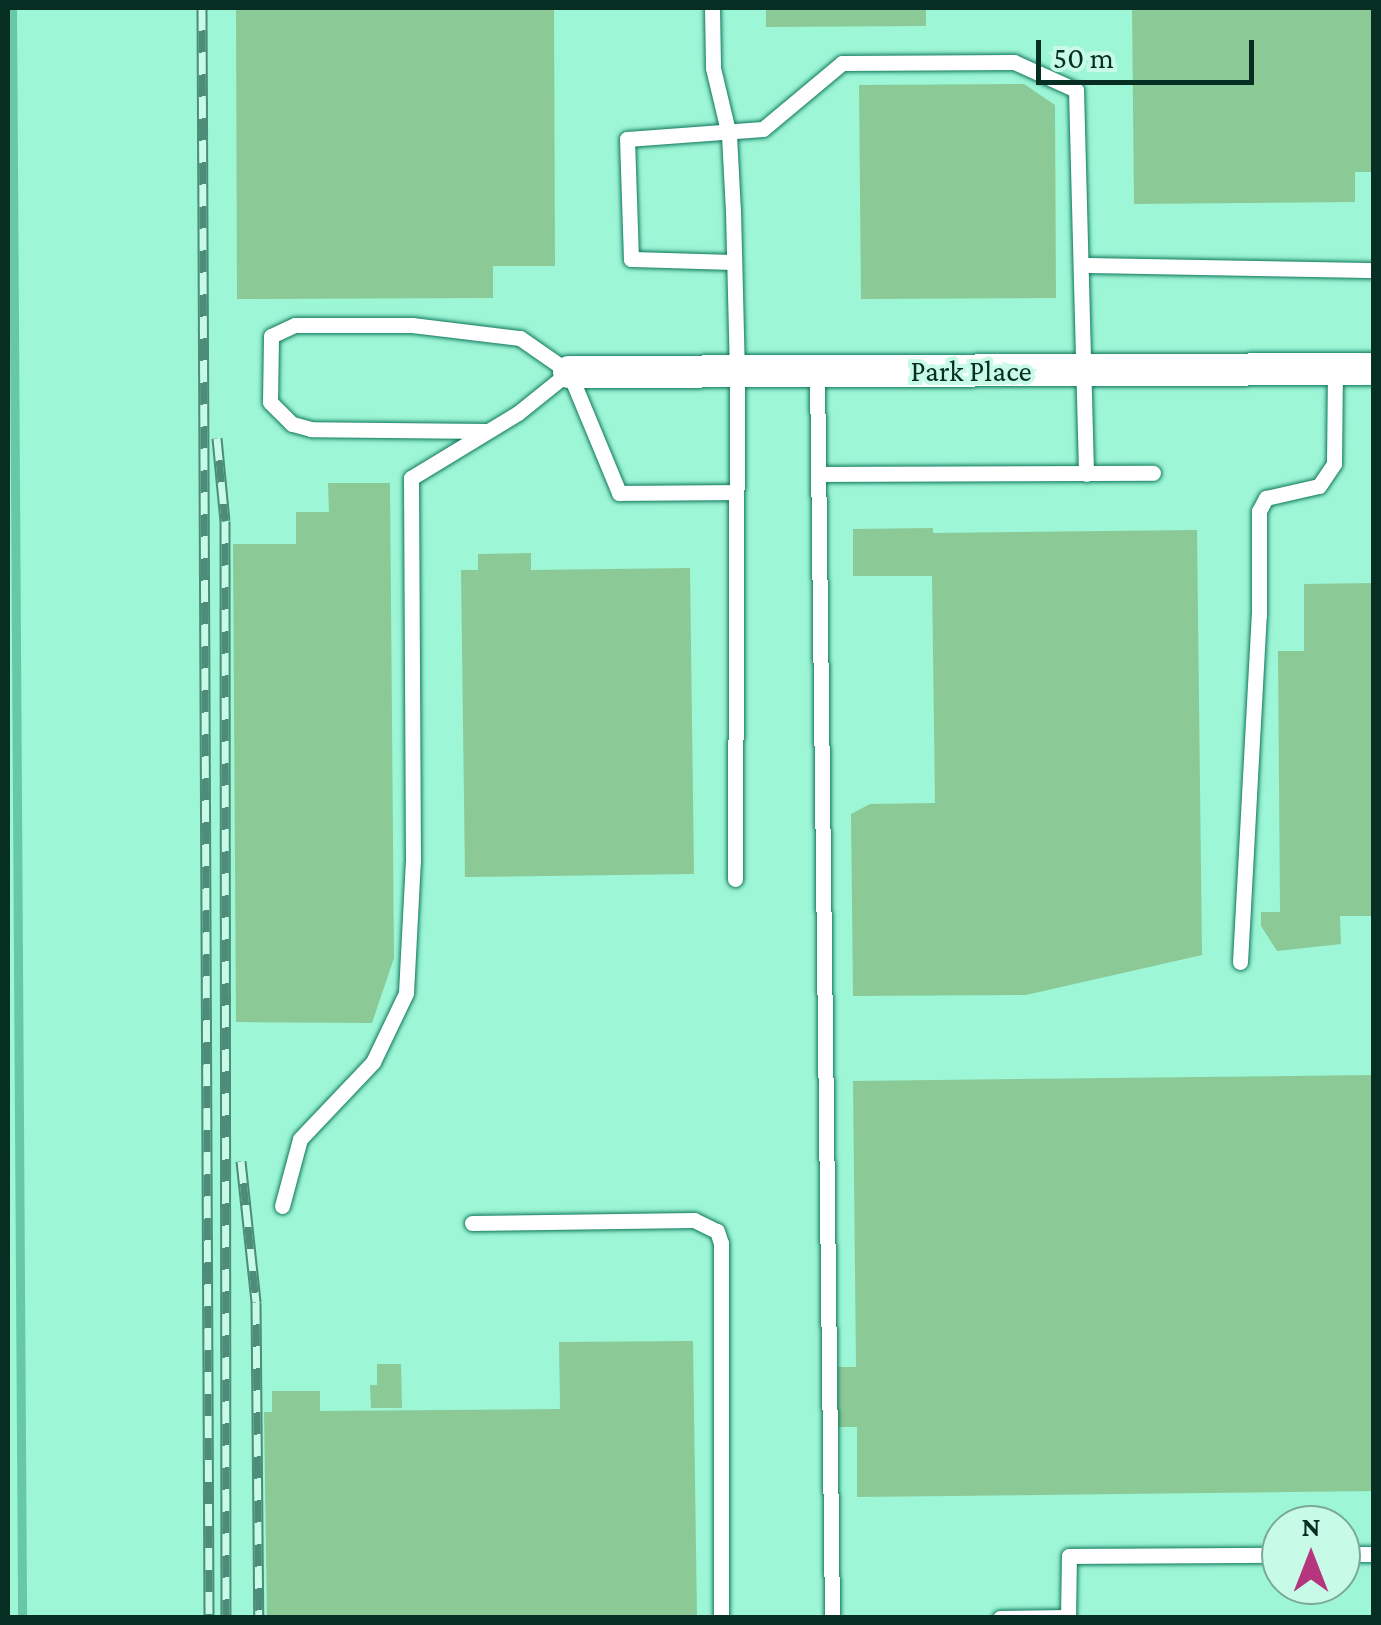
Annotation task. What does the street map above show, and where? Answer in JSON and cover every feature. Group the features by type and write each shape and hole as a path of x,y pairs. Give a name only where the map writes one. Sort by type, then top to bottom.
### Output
{"street":[{"name":"Park Place","path":"570,372 1374,370"}],"lane":[{"path":"712,8 713,68 729,135 734,262 734,879"},
{"path":"734,262 631,259 627,139 729,135 763,129 842,64 1014,62 1076,90 1086,474"},
{"path":"1082,265 1374,270"},
{"path":"488,431 310,429 292,424 270,402 271,336 295,325 412,324 520,338 570,372 619,493 736,492"},
{"path":"1240,962 1259,615 1259,511 1266,498 1319,486 1334,464 1335,370"},
{"path":"817,371 832,1618"},
{"path":"282,1206 300,1139 373,1062 406,993 413,861 411,478 488,431 570,372"},
{"path":"818,474 1153,473"},
{"path":"472,1224 694,1220 717,1231 721,1243 721,1618"},
{"path":"1000,1618 1068,1617 1069,1556 1261,1555"}],"building":[{"path":"236,8 554,8 555,266 493,266 493,298 237,299"},
{"path":"766,8 926,8 926,26 766,27"},
{"path":"1132,8 1374,8 1374,172 1355,172 1355,202 1134,204"},
{"path":"1024,84 1055,105 1056,298 861,299 859,85"},
{"path":"328,483 390,483 394,958 372,1023 236,1022 233,544 296,544 296,512 329,512"},
{"path":"933,528 933,533 1197,530 1202,955 1026,995 853,996 851,814 870,804 935,803 932,576 853,576 853,529"},
{"path":"531,553 531,570 690,568 694,874 465,877 461,570 478,570 478,554"},
{"path":"1374,583 1374,916 1340,916 1341,944 1277,951 1261,926 1261,912 1280,912 1278,651 1304,651 1304,584"},
{"path":"1374,1075 1374,1491 857,1497 857,1427 838,1427 838,1367 856,1367 853,1081"},
{"path":"693,1341 697,1618 267,1618 264,1412 272,1412 272,1391 320,1391 320,1411 560,1409 559,1342"},
{"path":"377,1364 401,1364 402,1408 371,1408 370,1385 377,1385"}],"waterway":[{"path":"12,8 22,1618"}],"railway":[{"path":"202,8 209,1618"},
{"path":"217,438 225,521 226,1618"},
{"path":"241,1161 256,1302 259,1618"}]}
